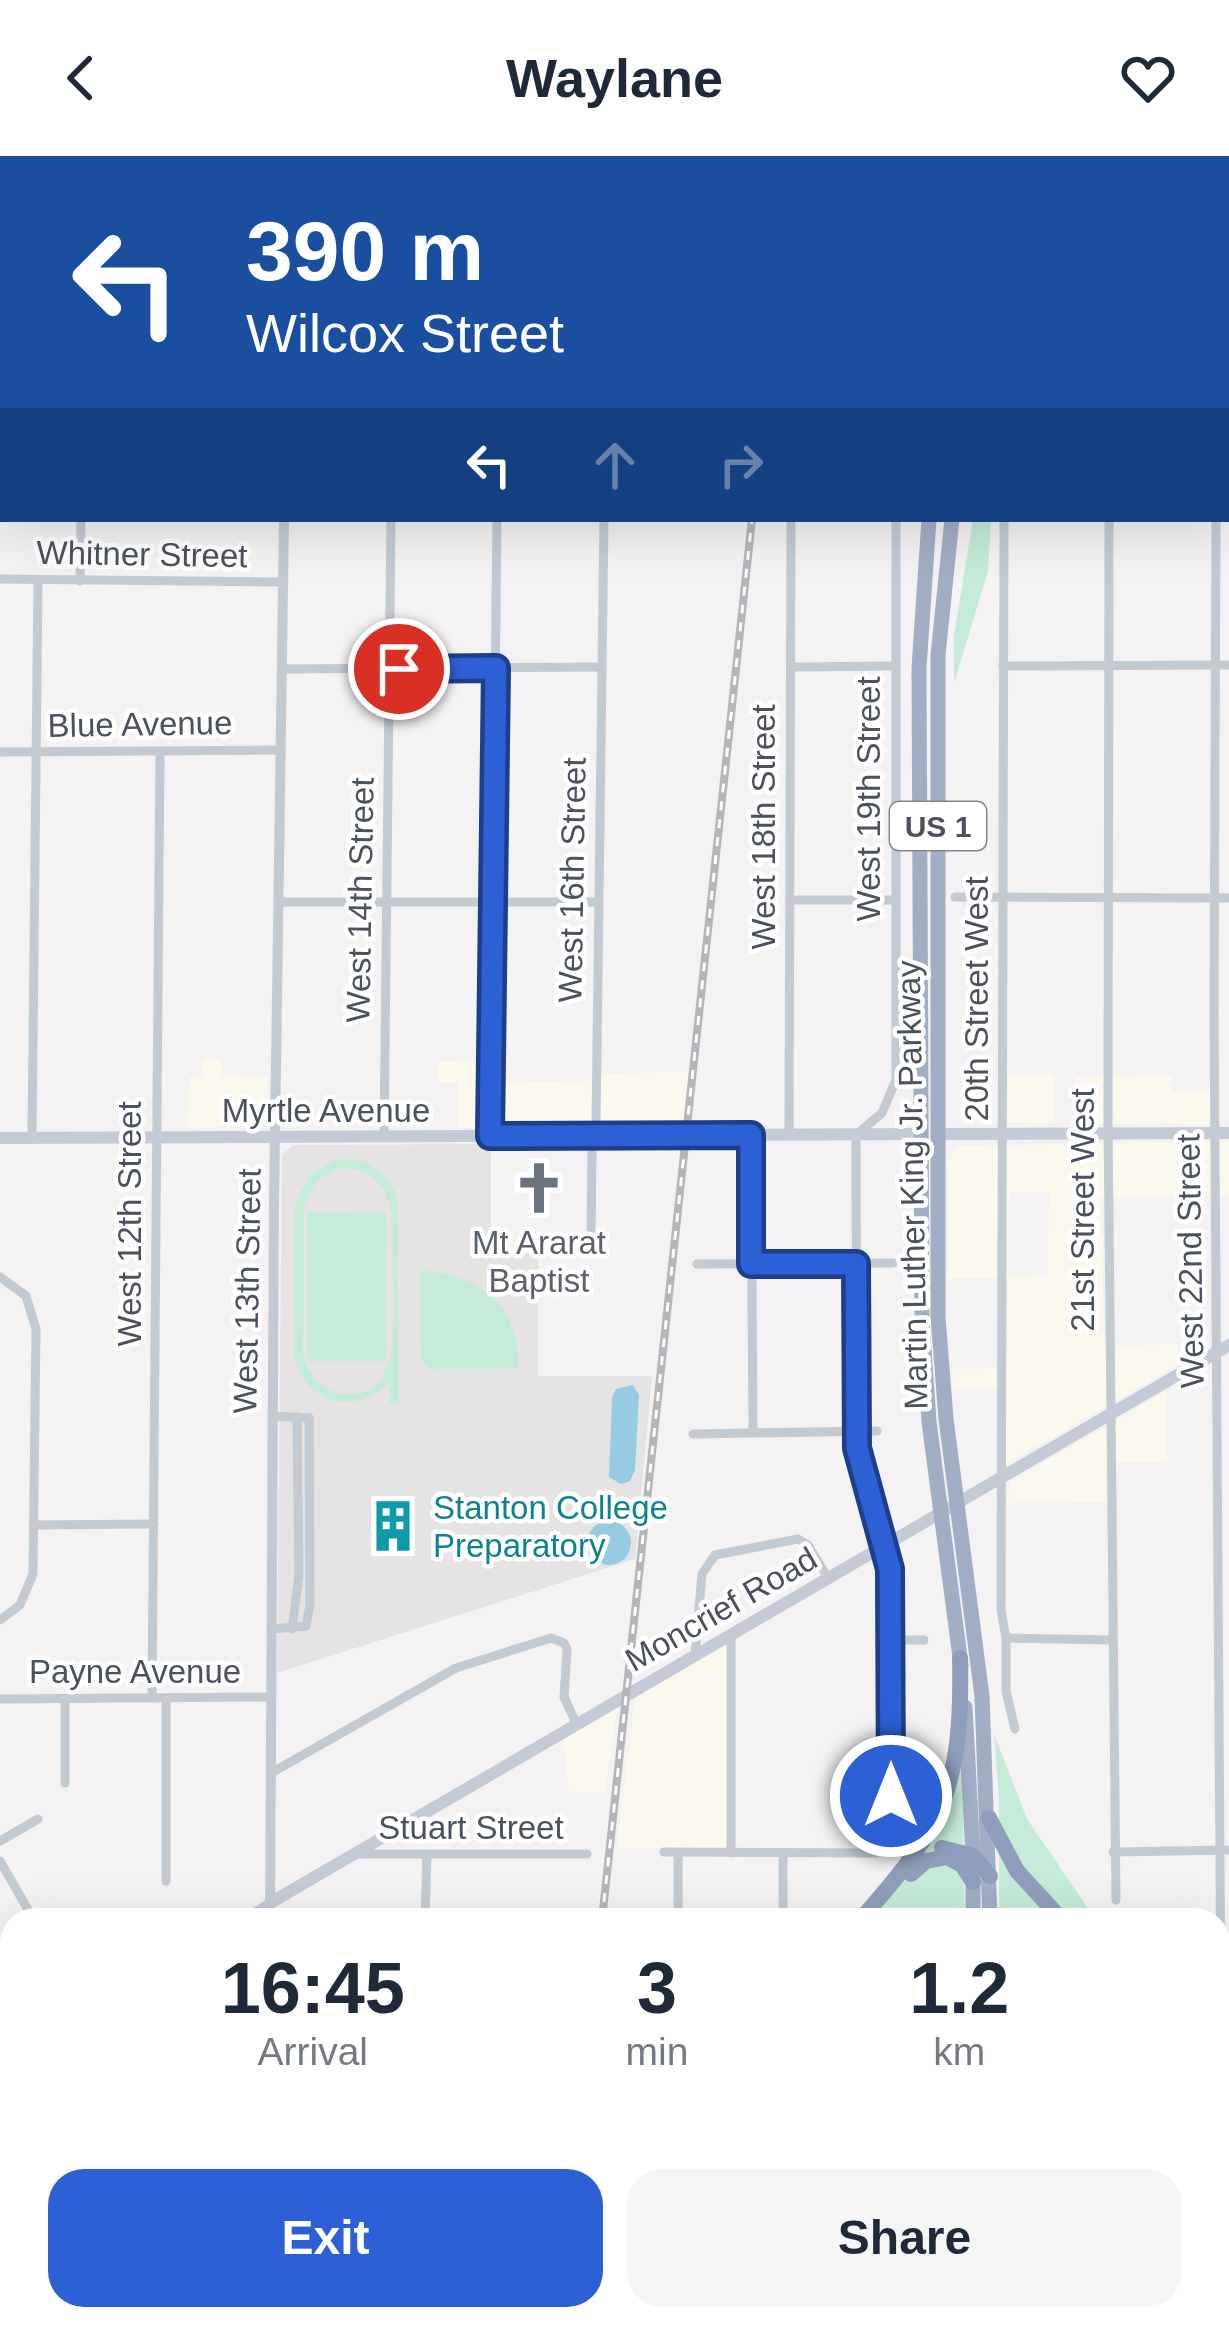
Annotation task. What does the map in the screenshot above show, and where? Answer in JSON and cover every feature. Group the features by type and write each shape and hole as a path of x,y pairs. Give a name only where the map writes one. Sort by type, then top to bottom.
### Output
{"highway":[{"name":"Martin Luther King Jr. Parkway","path":"929,522 919,668 924,1365 960,1658 974,1856"},
{"name":"Martin Luther King Jr. Parkway","path":"950,522 938,655 939,1334 982,1696 989,1818 976,1908"},
{"path":"870,1908 918,1852 939,1817 953,1779 960,1736 960,1658"},
{"path":"989,1818 1017,1871 1051,1908"},
{"path":"918,1852 946,1847 974,1856 982,1879"},
{"path":"882,1908 926,1861 947,1857 982,1879"},
{"name":"Martin Luther King Jr. Parkway","path":"982,1879 988,1908"}],"main road":[{"name":"Myrtle Avenue","path":"938,1134 1222,1133"},
{"name":"Myrtle Avenue","path":"0,1138 920,1134"},
{"name":"Moncrief Road","path":"270,1903 1194,1366 1223,1357"}],"street":[{"path":"80,581 81,522"},
{"name":"West 13th Street","path":"270,1908 284,522"},
{"name":"West 14th Street","path":"384,1137 391,522"},
{"path":"490,1136 497,522"},
{"name":"West 16th Street","path":"591,1242 604,522"},
{"name":"West 18th Street","path":"789,1135 791,522"},
{"name":"West 19th Street","path":"856,1135 882,1113 896,1080 896,522"},
{"name":"20th Street West","path":"1004,522 1001,1610 1006,1638 1004,1674 1015,1729"},
{"name":"21st Street West","path":"1109,522 1108,1133 1116,1900"},
{"name":"West 22nd Street","path":"1216,522 1223,1908"},
{"name":"Whitner Street","path":"0,579 284,582"},
{"path":"32,1137 38,580"},
{"path":"1003,666 1229,665"},
{"path":"791,667 896,666"},
{"path":"282,669 602,667"},
{"name":"Blue Avenue","path":"0,752 281,749"},
{"name":"West 12th Street","path":"152,1698 160,751"},
{"path":"955,897 1229,898"},
{"path":"790,900 895,900"},
{"path":"279,902 599,902"},
{"name":"Myrtle Avenue","path":"920,1134 938,1134"},
{"path":"751,1135 753,1433"},
{"path":"664,1852 783,1855 887,1850 891,1835 891,1640 886,1544 864,1484 856,1431 856,1135"},
{"path":"697,1264 893,1263"},
{"path":"0,1277 16,1285 31,1305 36,1329 33,1574 20,1605 0,1620"},
{"path":"271,1629 306,1626 310,1619 309,1418 272,1416"},
{"path":"693,1434 877,1431"},
{"path":"34,1525 154,1524"},
{"path":"694,1655 702,1574 715,1555 799,1539 808,1545 828,1578"},
{"path":"730,1853 731,1634"},
{"path":"271,1773 456,1668 551,1638 564,1643 564,1697 577,1725"},
{"path":"1006,1638 1113,1640"},
{"path":"891,1640 924,1640"},
{"name":"Payne Avenue","path":"0,1699 271,1697"},
{"path":"65,1699 65,1784"},
{"path":"166,1699 166,1881"},
{"path":"0,1841 38,1819"},
{"path":"1114,1852 1225,1850"},
{"name":"Stuart Street","path":"355,1854 587,1854"},
{"path":"425,1908 427,1854"},
{"path":"678,1854 678,1908"},
{"path":"783,1855 783,1908"},
{"path":"0,1861 27,1908"},
{"name":"Moncrief Road","path":"261,1908 270,1903"}],"shaded area":[{"path":"221,1059 222,1076 269,1077 266,1125 188,1129 189,1077 202,1077 202,1060"},
{"path":"496,1061 497,1083 591,1081 592,1075 689,1071 684,1127 458,1128 458,1082 438,1082 438,1062"},
{"path":"1006,1075 1054,1075 1054,1124 1007,1122"},
{"path":"1171,1076 1172,1091 1219,1091 1220,1124 1075,1124 1075,1077"},
{"path":"1229,1141 1229,1195 1101,1197 1104,1346 1177,1344 1177,1365 1006,1464 1007,1389 953,1389 952,1369 1007,1368 1008,1278 948,1278 948,1162 961,1146","holes":["1009,1192 1049,1192 1048,1276 1008,1277"]},
{"path":"491,1144 491,1253 538,1254 538,1376 652,1376 635,1559 277,1673 282,1155 293,1145"},
{"path":"1167,1391 1167,1462 1107,1462 1106,1502 1007,1503 1010,1482"},
{"path":"729,1640 728,1848 617,1848 635,1697"},
{"path":"617,1707 605,1793 569,1791 563,1738"}],"green space":[{"path":"973,522 991,522 988,571 954,683 954,636"},
{"path":"339,1159 358,1161 381,1173 397,1196 399,1404 390,1404 390,1382 363,1399 335,1401 322,1396 301,1375 295,1359 295,1204 310,1174","holes":["340,1168 375,1179 389,1202 393,1333 388,1364 380,1379 369,1389 341,1394 316,1380 303,1350 304,1205 316,1181"]},
{"path":"307,1212 386,1213 386,1361 307,1361"},
{"path":"420,1270 461,1279 492,1296 512,1325 518,1368 430,1369 421,1360"},
{"path":"994,1734 1027,1819 1088,1908 999,1908"},
{"path":"962,1764 965,1908 877,1908 924,1848"}],"water":[{"path":"633,1385 639,1395 635,1470 630,1481 621,1484 609,1477 612,1398 616,1389"},
{"path":"609,1521 625,1527 631,1543 625,1559 609,1565 593,1559 587,1543 593,1527"}],"railway":[{"path":"603,1908 752,522"}],"place":[{"name":"Mt Ararat Baptist","path":"539,1188"},
{"name":"Stanton College Preparatory","path":"393,1526"}],"route":[{"path":"399,669 496,668 490,1136 751,1135 751,1264 856,1264 857,1448 890,1569 891,1796"}]}
